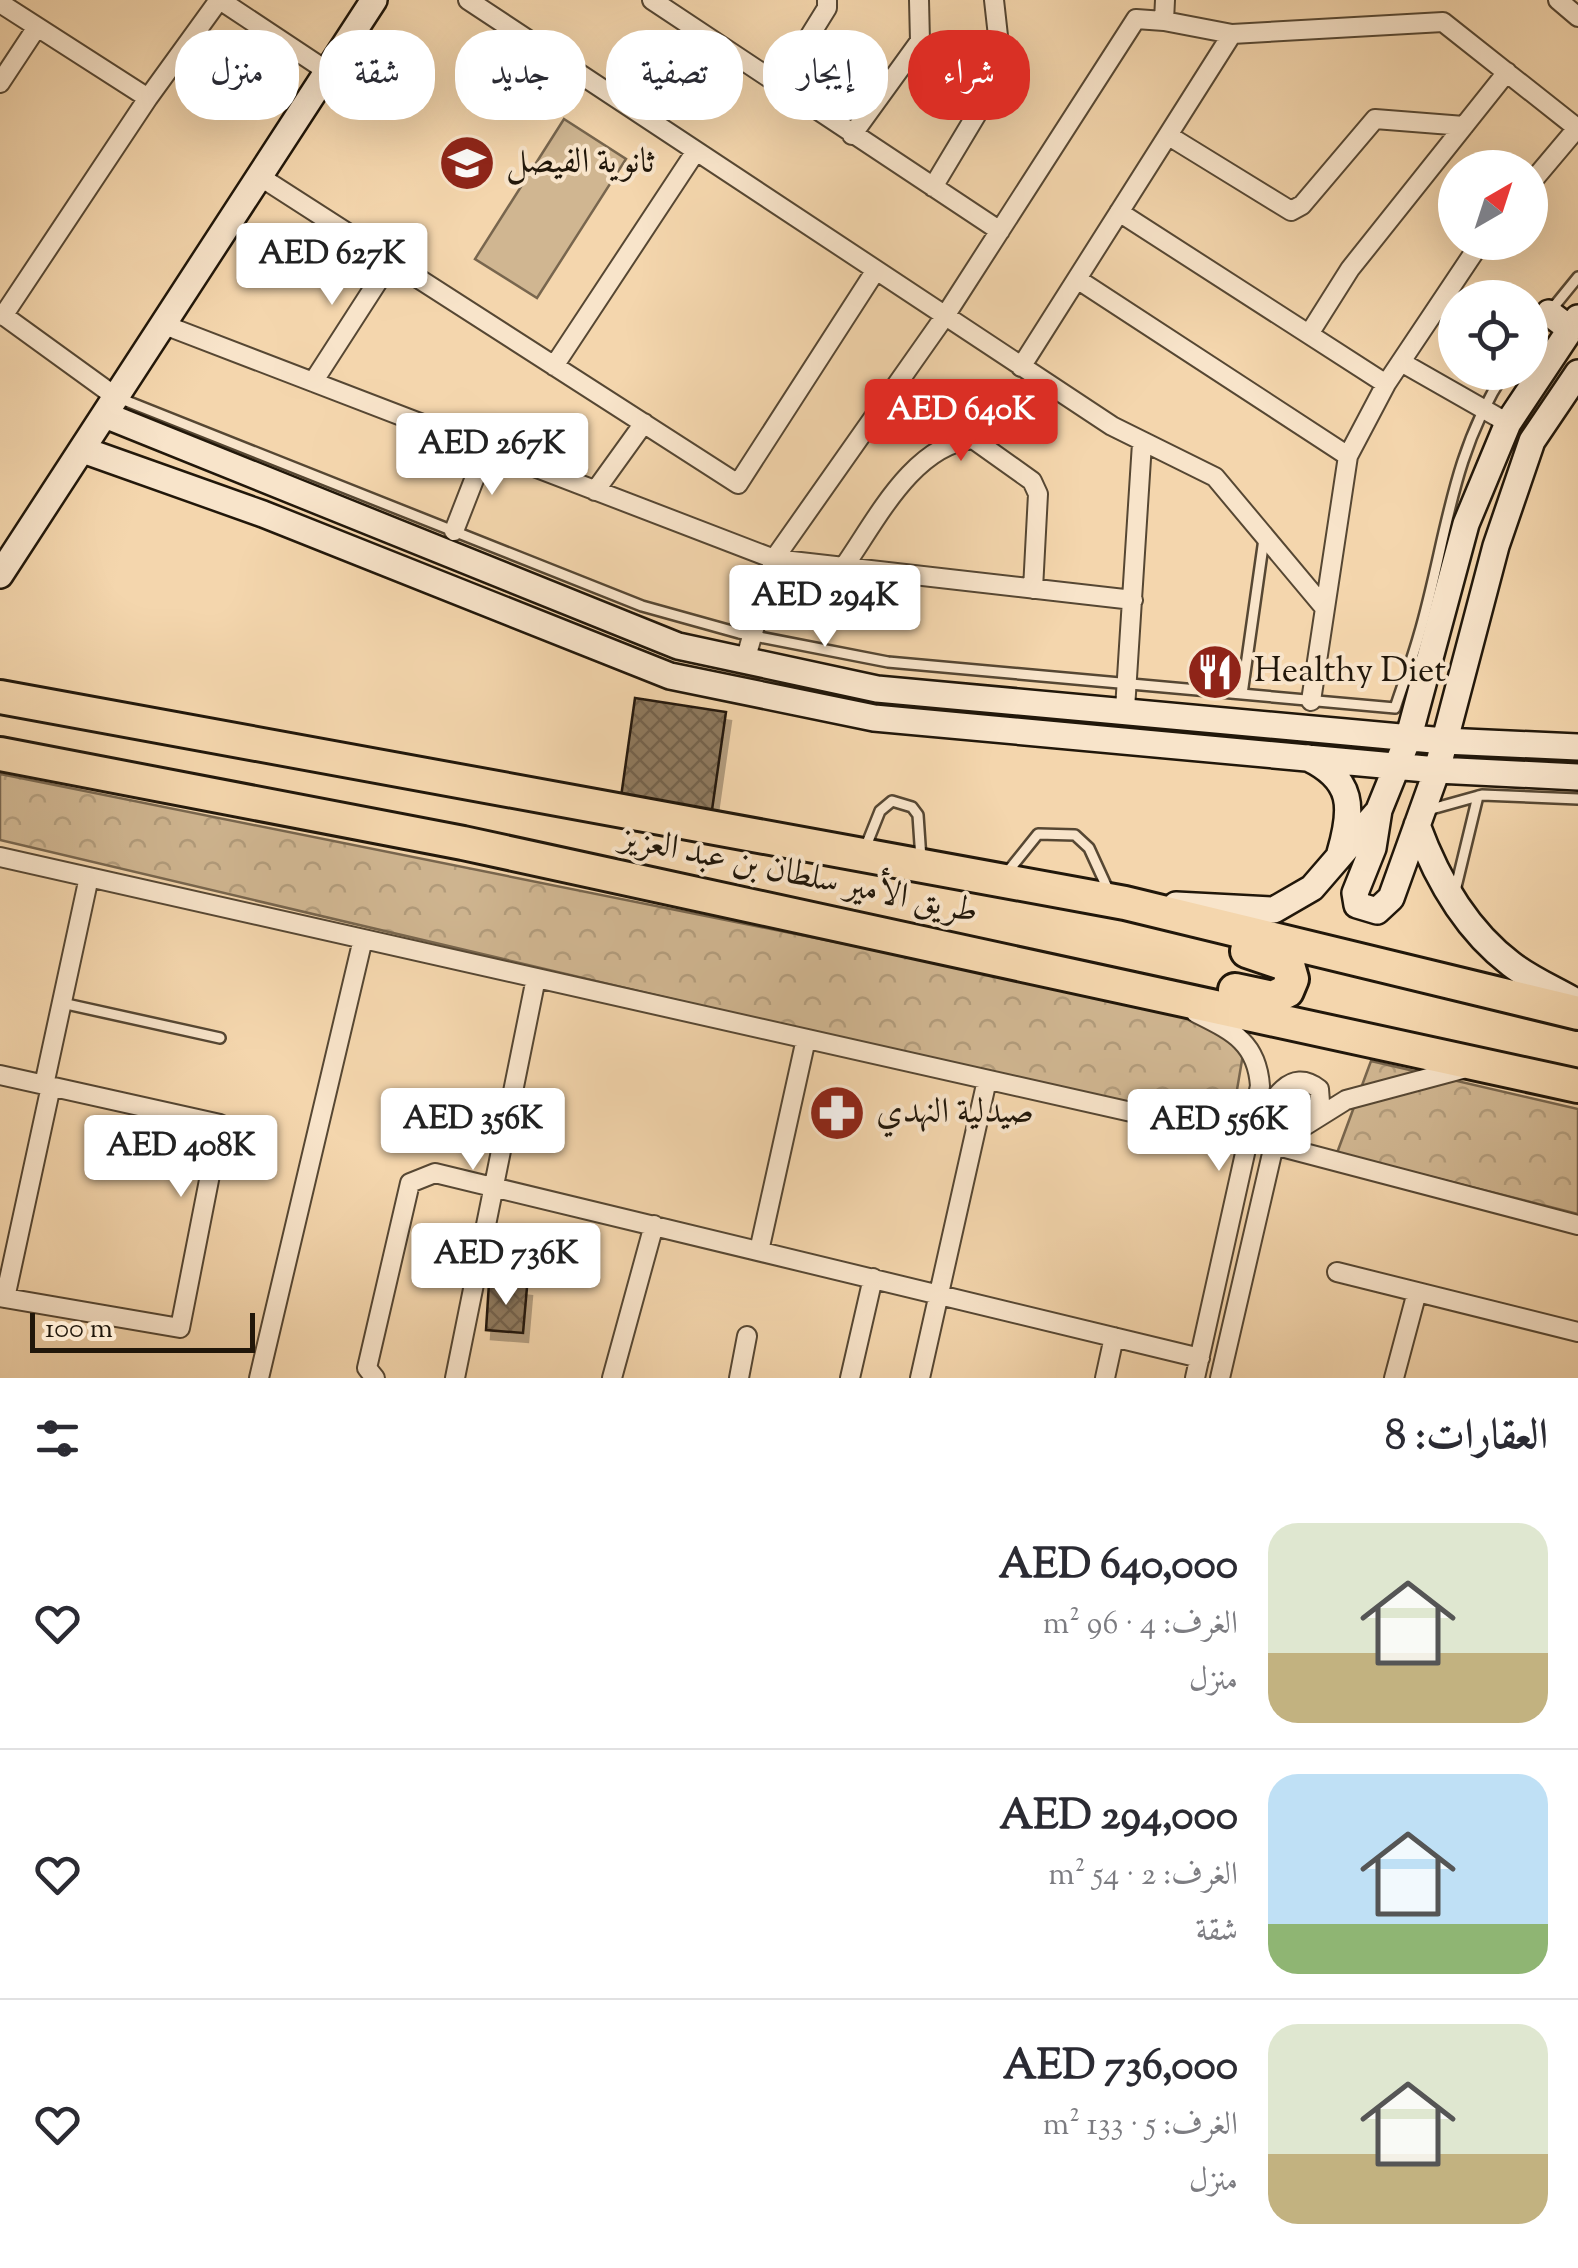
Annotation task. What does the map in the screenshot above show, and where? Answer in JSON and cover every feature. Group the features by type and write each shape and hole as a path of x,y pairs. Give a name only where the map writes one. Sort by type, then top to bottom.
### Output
{"highway":[{"name":"طريق الأمير سلطان بن عبد العزيز","path":"0,697 1119,902 1578,1013"},
{"name":"طريق الأمير سلطان بن عبد العزيز","path":"0,754 463,843 1578,1086"},
{"path":"763,910 924,926 1274,998 1287,991 1292,979 1288,965 1266,954 954,890 794,844"}],"street":[{"path":"319,66 220,0 148,98 2,315 111,406 678,646 748,648 877,689 1126,696 1444,741 1578,747"},
{"path":"354,30 374,0"},
{"path":"468,0 1022,367 1142,443 1215,477 1322,606"},
{"path":"652,0 763,76"},
{"path":"814,30 828,8 827,0"},
{"path":"852,134 920,40 919,0"},
{"path":"933,187 1002,72 994,0"},
{"path":"1164,20 1165,0"},
{"path":"1558,0 1578,17"},
{"path":"0,3 148,98"},
{"path":"748,648 774,559 945,316 1136,19 1164,20 1232,34 1443,22 1578,128 1548,163"},
{"path":"0,83 37,27"},
{"path":"1022,367 1232,34"},
{"path":"1308,334 1350,270 1507,72"},
{"path":"0,575 319,83"},
{"path":"1169,136 1291,211 1302,205 1375,119 1464,126"},
{"path":"830,120 1000,231"},
{"path":"554,366 696,151"},
{"path":"259,176 738,484 876,270"},
{"path":"1120,212 1386,384"},
{"path":"313,382 391,260"},
{"path":"1312,701 1322,606 1348,456 1386,384 1468,260"},
{"path":"1077,279 1348,456"},
{"path":"1566,320 1462,504 1409,736 1379,810 1374,848 1355,892 1358,905 1366,910 1377,911 1391,898 1437,770 1496,546 1532,442 1578,373"},
{"path":"162,324 774,559 1133,600"},
{"path":"1401,362 1508,423"},
{"path":"595,491 644,423"},
{"path":"843,568 922,462 953,441 972,439 1032,482 1038,494 1033,589"},
{"path":"1126,696 1142,443"},
{"path":"454,531 486,448"},
{"path":"83,450 264,514 670,676 874,718 1437,770 1578,777"},
{"path":"1303,756 1330,768 1343,787 1351,815 1338,860"},
{"path":"1119,902 1274,910 1312,888 1379,810"},
{"path":"1419,818 1435,874 1454,899 1511,964 1578,1003"},
{"path":"0,857 1251,1139"},
{"path":"0,1075 48,1085 220,1124 180,1328 2,1297 48,1085 89,877"},
{"path":"259,1378 362,939"},
{"path":"455,1378 536,978"},
{"path":"1164,998 1234,1032 1258,1062 1260,1086 1195,1378"},
{"path":"759,1251 806,1039"},
{"path":"1220,1378 1274,1145 1346,1100 1482,1065"},
{"path":"920,1378 987,1080"},
{"path":"1251,1139 1280,1091 1296,1080 1308,1080 1319,1089 1320,1102 1297,1130"},
{"path":"1274,1145 1578,1225"},
{"path":"375,1378 366,1368 410,1183 435,1173 1200,1358"},
{"path":"612,1378 654,1225"},
{"path":"1337,1272 1578,1332"},
{"path":"850,1378 873,1278"},
{"path":"1394,1378 1416,1292"},
{"path":"739,1378 747,1336"},
{"path":"1105,1378 1114,1337"}],"lane":[{"path":"1566,320 1578,277"},
{"path":"1126,696 1242,694 1395,708 1462,504 1482,408 1494,390"},
{"path":"111,406 454,531 748,648"},
{"path":"1242,694 1264,537"},
{"path":"1419,818 1478,796 1578,799"},
{"path":"1454,899 1478,796"},
{"path":"862,856 880,810 892,801 912,807 918,816 921,866"},
{"path":"1001,880 1038,834 1074,835 1089,848 1119,902"},
{"path":"62,1003 220,1038"}],"green space":[{"path":"563,120 626,159 537,298 475,259"},
{"path":"0,774 1248,1025 1230,1131 0,840"},
{"path":"1371,1061 1578,1109 1578,1214 1337,1153"}],"building":[{"path":"635,698 726,712 712,810 621,797"},
{"path":"489,1283 527,1287 523,1333 486,1330"}],"place":[{"name":"ثانوية الفيصل","path":"467,163"},
{"name":"Healthy Diet","path":"1215,672"},
{"name":"صيدلية النهدي","path":"837,1113"}]}
